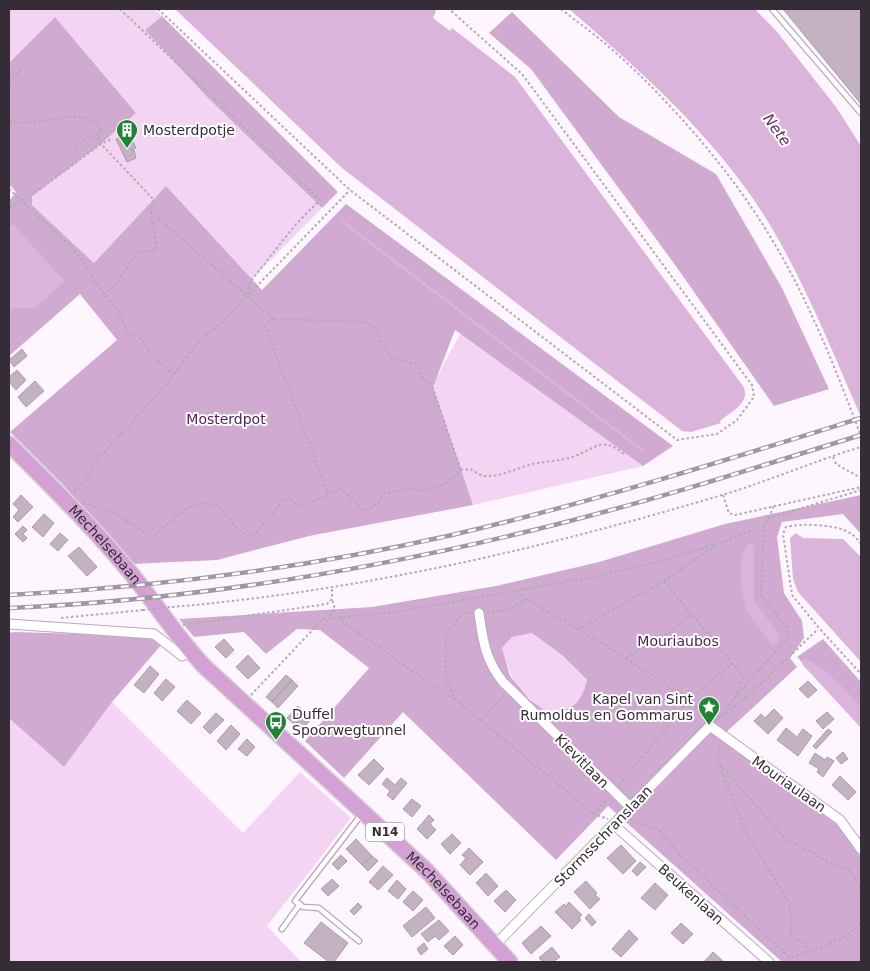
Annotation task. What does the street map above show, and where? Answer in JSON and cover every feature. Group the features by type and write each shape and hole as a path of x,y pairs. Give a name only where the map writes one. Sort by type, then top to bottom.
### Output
{"main road":[{"name":"Mechelsebaan","path":"9,444 72,500 192,653 427,871 495,945"},
{"name":"N14","path":"495,945 510,962"}],"street":[{"name":"Kievitlaan","path":"479,613 485,652 492,668 510,689 631,808"},
{"name":"Mechelsebaan","path":"9,624 154,634 182,656 192,653"},
{"name":"Mouriaulaan","path":"710,726 721,736 840,820 861,849"},
{"name":"Stormsschranslaan","path":"495,945 710,726"},
{"name":"Beukenlaan","path":"617,822 769,962"}],"lane":[{"path":"772,9 861,113"},
{"path":"358,941 319,908 295,901 364,812"},
{"path":"282,929 300,904"}],"path":[{"path":"120,9 320,200 296,224 250,282 246,295"},
{"path":"158,9 350,190 678,440 717,434 738,420 751,402 754,397 752,385 522,74 449,9"},
{"path":"561,9 630,67 704,146 744,195 797,284 861,436"},
{"path":"9,82 21,70"},
{"path":"9,121 36,122 82,116 96,122 102,130 98,135 92,136 76,147"},
{"path":"98,135 101,144 153,199 151,212 157,249 137,253 114,287 103,294"},
{"path":"9,208 22,203 101,144 112,139"},
{"path":"9,189 63,239 84,262 103,294 116,310 128,333 142,339 149,351 173,375"},
{"path":"350,190 221,322 194,346 173,375 98,459 72,500 118,515 153,537 187,507 205,504 218,507 240,533 250,536 258,532 263,521 276,510 280,502 290,498 301,507 341,489 365,511 378,503 383,494 414,488 421,491 445,484 461,470 470,468 482,476 501,474 531,465 574,456 592,446 602,444 610,445 624,454"},
{"path":"151,212 274,319 364,322 373,326 391,358 416,364 423,379 432,386 461,470"},
{"path":"274,319 265,326 328,494"},
{"path":"59,618 255,600 332,588 496,556 723,494 861,447"},
{"path":"832,456 836,464 861,478"},
{"path":"723,494 729,513 735,515 774,505 861,488"},
{"path":"769,518 861,488"},
{"path":"710,726 787,638 788,629 761,595 764,525 774,505"},
{"path":"861,544 849,532 800,524 786,527 783,541 792,595 861,674"},
{"path":"244,702 323,619 395,612 603,575 670,559 752,530"},
{"path":"578,629 664,581 718,543"},
{"path":"664,581 693,613 744,677 733,700"},
{"path":"329,617 335,609 332,599 332,588"},
{"path":"518,591 526,599 690,699 710,726"},
{"path":"178,626 327,604 332,599"},
{"path":"456,700 446,680 446,634 464,613 508,610 526,599"},
{"path":"625,658 672,631 693,613"},
{"path":"339,616 346,625 368,638 426,683 456,700 482,720 594,814 617,822 658,829 680,855 790,958 841,938 858,926 861,921"},
{"path":"710,726 764,681 819,628"},
{"path":"594,814 690,699 733,664"},
{"path":"482,720 510,689"},
{"path":"721,736 718,762 737,806 744,828 790,903 792,919 791,936 802,942 808,950"},
{"path":"718,762 784,838 829,862 849,869 861,890"}],"shaded area":[{"path":"9,9 155,9 162,16 145,30 208,98 322,208 252,279 166,186 94,263 32,205 32,195 101,144 136,113 55,17 9,63"},
{"path":"460,334 643,466 473,505 432,386"},
{"path":"532,633 562,655 587,681 582,695 569,708 548,713 530,699 513,679 502,648 512,637"},
{"path":"112,702 243,833 300,772 351,818 267,926 301,962 9,962 9,718 64,767"}],"green space":[{"path":"512,12 619,117 716,174 782,288 829,389 774,406 673,262 531,69 489,33"},
{"path":"162,16 338,192 322,208 208,98 145,30"},
{"name":"Mosterdpot","path":"55,17 136,113 101,144 32,196 32,205 94,263 166,186 262,290 346,204 673,446 643,466 455,330 433,387 473,505 309,536 217,560 132,564 65,487 10,432 117,340 80,294 9,356 9,201 16,192 9,184 9,63"},
{"name":"Mouriaubos","path":"861,495 861,534 843,514 782,522 777,537 784,593 802,621 804,638 790,658 797,667 721,737 833,819 861,857 861,962 782,962 608,806 556,860 403,712 344,778 305,741 369,668 320,630 297,629 266,654 244,632 194,637 179,619 372,607 496,586 599,562 725,524","holes":["532,633 562,655 587,680 582,695 575,704 570,708 548,713 529,699 510,676 502,648 512,637"]},
{"path":"9,633 149,636 162,644 112,702 64,767 9,718"},
{"path":"823,639 861,682 861,724 797,657"}],"water":[{"path":"175,9 433,9 436,11 433,18 450,31 452,28 515,77 743,386 745,392 742,402 734,411 720,421 721,423 691,432 682,431 342,168"},
{"name":"Nete","path":"569,9 755,9 778,33 836,107 861,146 861,417 795,271 770,225 750,194 704,136 678,109 652,83"},
{"path":"13,224 65,281 35,308 13,308 9,313 9,227"},
{"path":"796,533 803,538 843,539 861,557 861,662 798,592 793,579 790,538"},
{"path":"750,543 754,547 754,600 779,635 778,641 772,646 749,614 743,598 740,577 742,556 745,548"},
{"path":"803,659 826,671 861,707 861,728 802,664"}],"building":[{"path":"783,9 861,9 861,104"},
{"name":"Mosterdpotje","path":"125,135 129,144 133,142 136,148 131,150 134,150 136,158 127,162 116,139"},
{"path":"22,349 27,356 14,367 9,360"},
{"path":"17,370 26,380 16,390 9,382 9,377"},
{"path":"35,381 44,391 26,407 18,397"},
{"path":"21,495 33,507 18,522 13,517 19,510 13,504"},
{"path":"44,514 54,523 43,537 32,527"},
{"path":"23,526 27,530 23,534 27,538 23,542 15,534"},
{"path":"60,533 68,540 58,551 50,544"},
{"path":"79,547 97,567 87,576 68,556"},
{"path":"224,639 234,650 226,658 215,647"},
{"path":"248,655 260,668 248,679 236,667"},
{"path":"150,666 159,674 144,693 134,685"},
{"path":"286,675 292,680 272,702 266,697"},
{"path":"166,679 175,687 162,701 154,693"},
{"path":"292,680 298,686 278,708 272,702"},
{"path":"808,681 817,690 808,698 799,689"},
{"path":"187,700 201,713 191,724 177,711"},
{"path":"298,706 306,713 295,725 287,718"},
{"path":"774,709 783,718 768,734 754,721 761,714 765,718"},
{"path":"827,712 834,719 823,729 816,721"},
{"path":"216,713 224,720 210,734 203,727"},
{"path":"306,713 312,718 301,731 295,725"},
{"path":"231,725 240,734 226,750 217,741"},
{"path":"786,728 797,737 803,729 812,736 798,756 777,740"},
{"path":"828,729 832,732 816,749 813,746"},
{"path":"247,739 255,747 247,756 238,749"},
{"path":"843,752 848,759 841,764 836,758"},
{"path":"815,753 825,760 827,757 834,761 823,777 817,772 819,769 809,763"},
{"path":"374,759 384,769 369,785 358,775"},
{"path":"840,776 856,792 848,800 832,785"},
{"path":"387,778 395,785 401,778 407,783 393,800 387,795 390,791 382,784"},
{"path":"412,799 421,806 412,817 403,809"},
{"path":"429,815 434,820 430,824 436,830 427,839 417,829"},
{"path":"452,834 461,843 450,854 441,844"},
{"path":"356,839 372,856 362,865 346,849"},
{"path":"621,845 636,861 623,874 607,858"},
{"path":"469,848 483,862 470,875 460,865 466,858 462,855"},
{"path":"341,855 347,861 338,870 332,864"},
{"path":"372,856 378,861 368,871 362,865"},
{"path":"640,862 646,867 637,876 632,871"},
{"path":"383,866 393,875 378,890 369,882"},
{"path":"486,873 498,886 488,896 476,883"},
{"path":"332,879 339,886 328,896 321,889"},
{"path":"397,880 406,889 398,899 388,891"},
{"path":"586,881 600,899 590,909 574,892"},
{"path":"655,883 668,895 655,910 641,898"},
{"path":"506,890 516,900 505,912 494,901"},
{"path":"413,891 423,900 413,911 403,902"},
{"path":"569,902 582,915 579,918 581,920 572,929 555,912 564,904 566,906"},
{"path":"358,903 362,907 354,915 350,911"},
{"path":"426,907 435,918 412,937 403,926"},
{"path":"589,914 596,922 592,926 585,918"},
{"path":"439,920 449,931 439,940 435,936 428,942 421,934"},
{"path":"321,922 348,943 334,962 329,962 304,943"},
{"path":"681,923 693,934 683,944 671,933"},
{"path":"541,926 551,936 531,954 522,943"},
{"path":"629,930 638,939 621,957 612,949"},
{"path":"455,936 463,945 453,955 444,946"},
{"path":"424,943 428,949 421,955 417,949"},
{"path":"552,947 560,957 553,962 543,962 539,958"},
{"path":"713,952 724,962 704,962"}],"waterway":[{"path":"343,222 642,450"}],"railway":[{"path":"9,595 176,581 287,566 397,547 504,523 606,495 861,418"},
{"path":"9,608 148,598 217,590 286,580 423,555 596,514 861,435"}],"place":[{"name":"Mosterdpotje","path":"127,149"},
{"name":"Kapel van Sint Rumoldus en Gommarus","path":"709,726"},
{"name":"Duffel Spoorwegtunnel","path":"276,741"}]}
